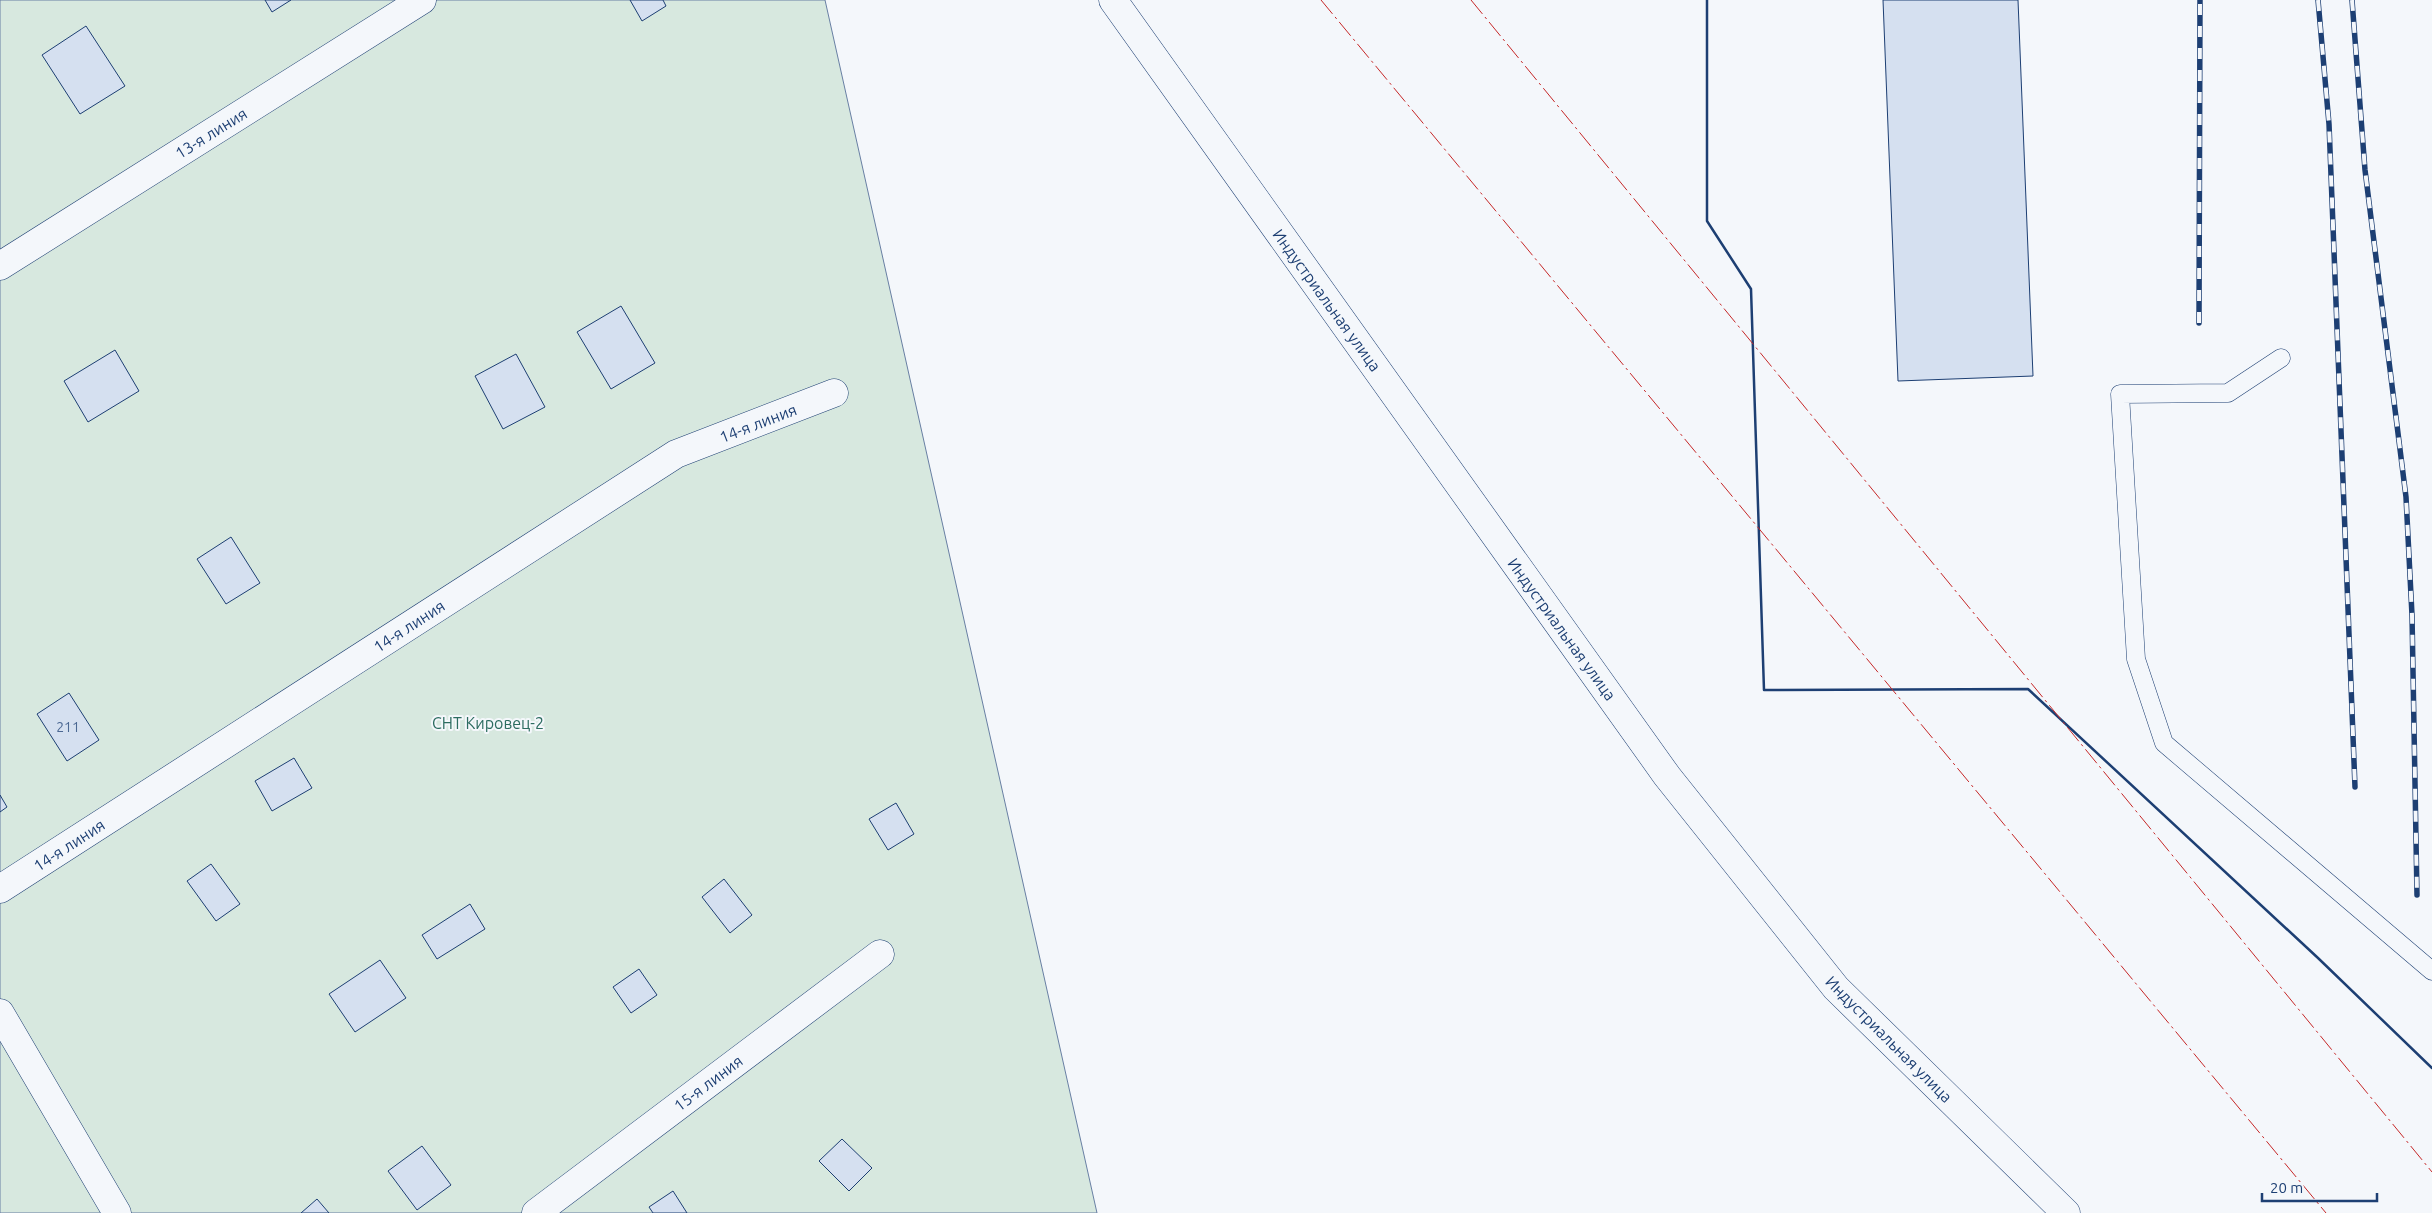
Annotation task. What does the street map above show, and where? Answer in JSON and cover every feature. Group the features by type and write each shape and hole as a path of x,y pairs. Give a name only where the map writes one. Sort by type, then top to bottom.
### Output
{"street":[{"name":"13-я линия","path":"0,266 422,0"},
{"name":"Индустриальная улица","path":"1113,0 1667,776 1836,988 2066,1213"},
{"name":"14-я линия","path":"0,889 676,454 834,393"},
{"name":"15-я линия","path":"536,1213 880,954"},
{"path":"0,1013 117,1213"}],"lane":[{"path":"2281,358 2228,394 2120,394 2136,659 2164,743 2432,971"}],"green space":[{"name":"СНТ Кировец-2","path":"0,0 825,0 1097,1213 0,1213"}],"building":[{"path":"265,0 291,0 272,12"},
{"path":"630,0 663,0 666,6 642,21"},
{"path":"1883,0 2018,0 2033,376 1898,381"},
{"path":"86,26 125,86 80,114 42,55"},
{"path":"621,306 655,363 611,389 577,332"},
{"path":"115,350 139,391 88,422 64,381"},
{"path":"516,354 545,407 503,429 475,376"},
{"path":"231,537 260,583 226,604 197,559"},
{"path":"69,693 99,740 67,761 37,714"},
{"path":"294,758 312,788 272,811 255,781"},
{"path":"0,795 7,807 0,812"},
{"path":"896,803 914,834 888,850 869,819"},
{"path":"211,864 240,904 216,921 187,881"},
{"path":"724,879 752,915 730,933 702,897"},
{"path":"470,904 485,929 437,959 422,935"},
{"path":"380,960 406,998 355,1032 329,994"},
{"path":"639,969 657,995 631,1013 613,987"},
{"path":"842,1139 872,1168 849,1191 819,1161"},
{"path":"422,1146 451,1185 417,1210 388,1171"},
{"path":"673,1191 687,1213 653,1213 649,1207"},
{"path":"317,1199 329,1213 301,1213"}],"railway":[{"path":"2199,323 2200,0"},
{"path":"2318,0 2329,124 2355,787"},
{"path":"2352,0 2365,170 2406,497 2412,615 2417,895"}],"wall":[{"path":"1707,0 1707,221 1751,289 1764,690 2028,689 2318,958 2432,1068"}],"power":[{"path":"1321,0 2326,1213"},
{"path":"1471,0 2432,1172"}]}
